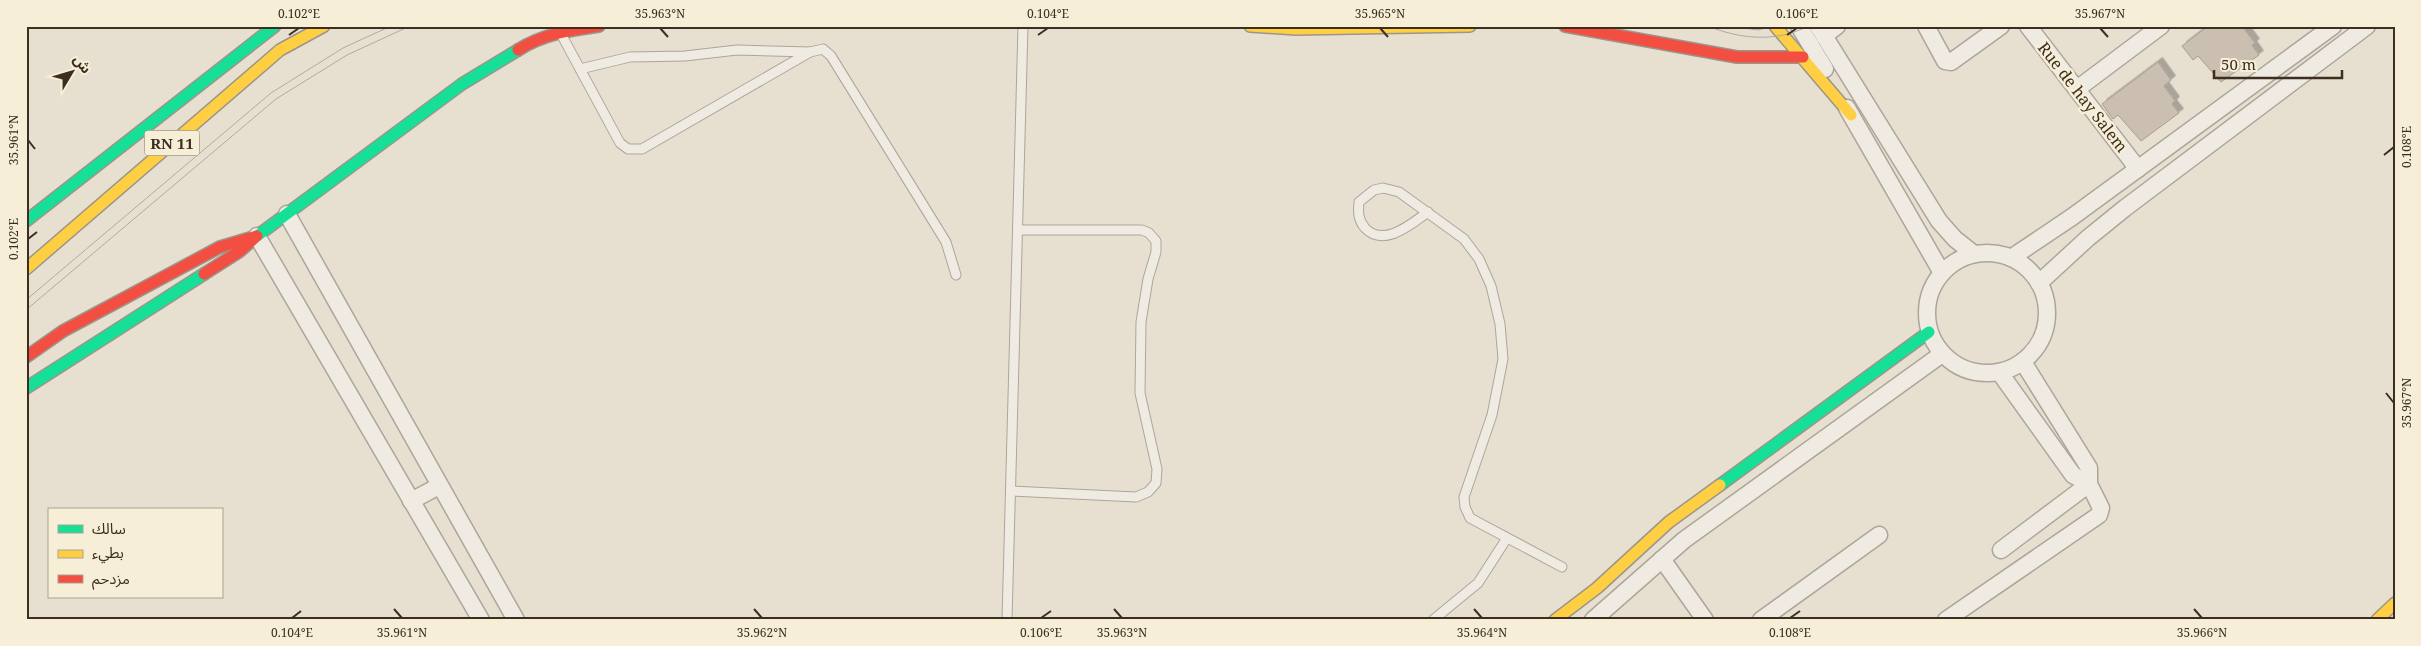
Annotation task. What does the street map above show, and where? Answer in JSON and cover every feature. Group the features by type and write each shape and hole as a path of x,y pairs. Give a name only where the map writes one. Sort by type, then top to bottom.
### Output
{"main road":[{"name":"RN 11","path":"26,221 275,26"},
{"name":"RN 11","path":"26,269 280,50 324,26"},
{"path":"26,388 240,251 257,236 462,84 530,42 560,32 599,26"},
{"path":"1250,26 1296,29 1470,26"},
{"path":"1565,26 1737,57 1803,57"},
{"path":"1776,26 1851,115"},
{"path":"26,357 63,332 220,247 257,236"},
{"path":"1555,620 1597,588 1669,522 1929,332"},
{"path":"2377,620 2395,603"}],"street":[{"path":"1799,26 1942,273"},
{"path":"1926,26 1945,61 1950,62 2001,26"},
{"name":"Rue de hay Salem","path":"2028,26 2138,168"},
{"path":"2077,89 2161,26"},
{"path":"2011,258 2334,26"},
{"path":"2039,283 2088,238 2125,208 2367,26"},
{"path":"1827,29 1939,221 1955,239 1974,254"},
{"path":"287,214 516,620"},
{"path":"257,236 481,620"},
{"path":"1993,253 2011,258 2032,273 2039,283 2044,294 2047,320 2039,344 2023,362 2000,373 1987,374 1962,369 1942,354 1929,332 1927,307 1932,289 1942,273 1962,258 1974,254 1993,253"},
{"path":"1593,620 1684,540 1942,354"},
{"path":"1946,620 2099,515 2102,508 2089,484 2089,468 2023,362"},
{"path":"2000,373 2074,475 2089,484"},
{"path":"2002,550 2089,484"},
{"path":"411,501 439,486"},
{"path":"1761,620 1879,535"},
{"path":"1662,559 1705,620"}],"lane":[{"path":"1008,620 1023,26"},
{"path":"560,32 620,143 628,149 642,149 810,52"},
{"path":"580,69 630,57 685,56 737,50 810,52 823,49 831,56 946,242 956,275"},
{"path":"1428,212 1404,229 1387,235 1376,236 1361,224 1358,212 1359,202 1366,194 1383,188 1399,192 1428,212 1464,239 1479,259 1491,286 1500,324 1503,359 1492,415 1464,497 1465,507 1470,518 1562,567"},
{"path":"1011,492 1136,497 1148,492 1156,483 1157,469 1140,393 1141,322 1148,279 1156,252 1156,241 1149,233 1142,230 1018,230"},
{"path":"1432,620 1478,583 1507,538"}],"building":[{"path":"2208,26 2242,26 2255,43 2252,45 2259,55 2221,82 2198,56 2193,60 2182,46"},
{"path":"2158,62 2171,80 2164,86 2175,101 2172,104 2179,113 2141,141 2118,115 2113,119 2102,104"}],"tram line":[{"path":"26,300 271,93 343,48 391,26"},
{"path":"26,310 276,99 347,55 410,26"},
{"path":"1708,26 1732,34 1758,37 1784,35 1808,26"},
{"path":"1730,26 1758,30 1773,26"}],"traffic: fast":[{"path":"26,221 275,26"},
{"path":"257,236 462,84 518,50"},
{"path":"26,388 204,274"},
{"path":"1720,485 1929,332"}],"traffic: slow":[{"path":"26,269 280,50 324,26"},
{"path":"1250,26 1296,29 1470,26"},
{"path":"1775,26 1851,115"},
{"path":"1555,620 1597,588 1669,522 1720,485"},
{"path":"2377,620 2395,603"}],"traffic: jam":[{"path":"518,50 547,36 599,26"},
{"path":"1565,26 1737,57 1803,57"},
{"path":"26,357 63,331 220,247 257,236 240,251 204,274"}]}
